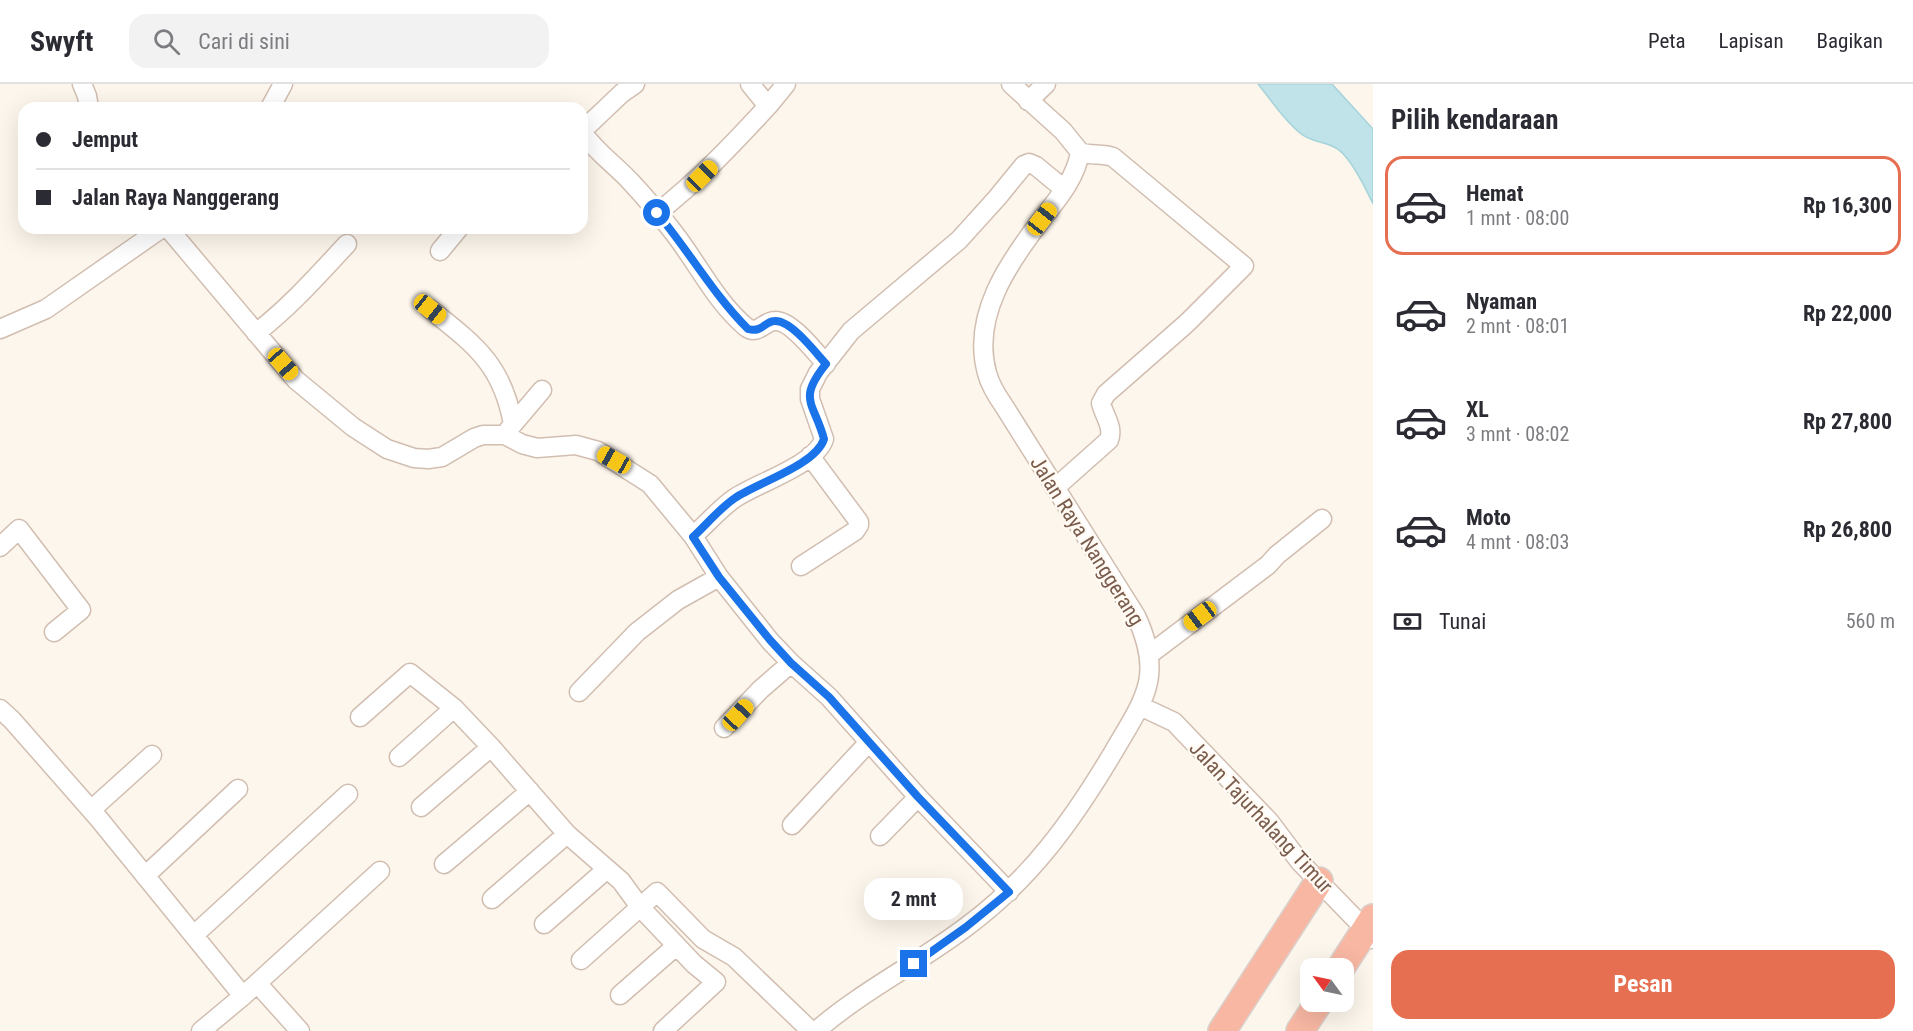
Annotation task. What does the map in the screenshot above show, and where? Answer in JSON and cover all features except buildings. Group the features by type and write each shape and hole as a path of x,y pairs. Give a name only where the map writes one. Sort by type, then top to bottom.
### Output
{"highway":[{"path":"1222,1031 1319,881"},
{"path":"1348,958 1370,929"},
{"path":"1300,1031 1312,1012"}],"street":[{"path":"82,84 88,102"},
{"path":"588,126 634,84"},
{"path":"750,84 768,106"},
{"path":"657,213 688,189 730,148 786,84"},
{"path":"1011,84 1063,131 1080,152 1113,157 1244,266 1187,323 1106,394 1101,404 1110,426 1109,440 1055,488"},
{"path":"1028,101 1046,84"},
{"path":"273,102 281,85"},
{"path":"588,140 628,179 674,233 731,312 748,329 760,329 772,321 785,324 826,364"},
{"name":"Jalan Raya Nanggerang","path":"814,1031 852,1002 914,964 966,927 1026,875 1068,822 1099,776 1140,706 1149,680 1150,654 1145,635 1136,616 994,391 987,375 983,344 986,325 1004,274 1064,189 1073,174 1080,152"},
{"path":"693,537 732,500 803,462 819,449 824,439 813,410 810,389 826,364 859,324 959,240 1024,165 1029,162 1036,166 1064,189"},
{"path":"0,329 46,309 153,234"},
{"path":"173,234 296,380 353,427 387,449 414,458 442,457 474,438 509,430 542,390"},
{"path":"440,251 454,234"},
{"path":"256,333 276,318 303,292 347,244"},
{"path":"430,309 473,343 487,358 503,386 509,430 522,444 537,447 576,445 598,451 650,484 693,537 719,577 770,640 791,663 829,697 918,797 1009,892"},
{"path":"801,566 855,531 859,525 810,456"},
{"path":"1150,654 1268,565 1322,519"},
{"path":"0,547 19,529 81,610 54,632"},
{"path":"579,692 636,632 678,600 719,577"},
{"path":"724,728 760,690 791,663"},
{"path":"360,717 410,673 454,708 567,834 621,881 640,908 676,946 717,982 663,1031"},
{"name":"Jalan Tajurhalang Timur","path":"1140,706 1174,722 1269,821 1300,862 1370,929"},
{"path":"399,757 454,708"},
{"path":"0,709 91,810 243,996"},
{"path":"792,825 869,742"},
{"path":"421,807 491,747"},
{"path":"91,810 152,755"},
{"path":"145,876 238,789"},
{"path":"444,864 530,791"},
{"path":"194,935 348,794"},
{"path":"880,836 918,797"},
{"path":"492,899 567,834"},
{"path":"544,924 607,869"},
{"path":"201,1031 243,996 380,871"},
{"path":"581,960 657,892 703,939 734,957 814,1031"},
{"path":"620,995 676,946"},
{"path":"257,982 300,1031"}],"water":[{"path":"1258,84 1332,84 1373,129 1373,204 1345,156 1334,147 1300,133 1283,116"}],"route":[{"path":"657,213 731,312 748,329 760,329 772,321 785,324 826,364 810,389 813,410 824,439 819,449 803,462 732,500 693,537 719,577 770,640 791,663 829,697 918,797 1009,892 966,927 914,964"}]}
